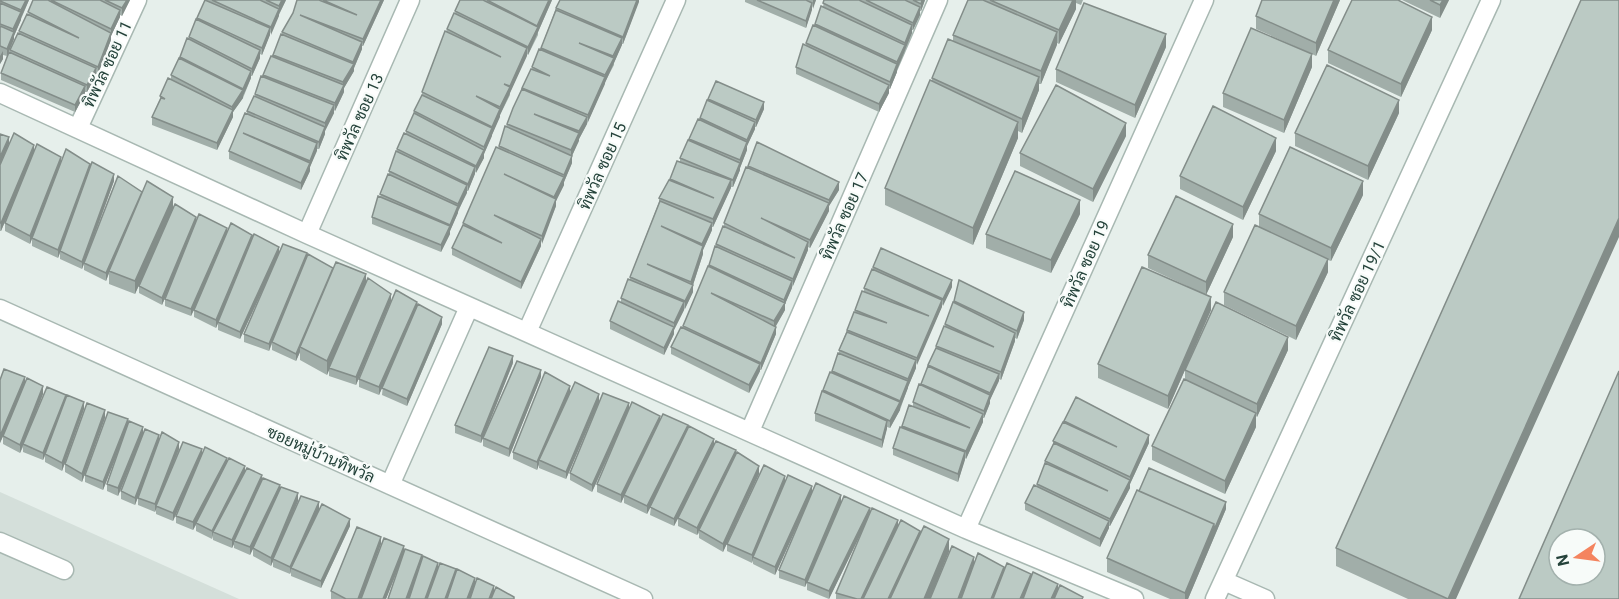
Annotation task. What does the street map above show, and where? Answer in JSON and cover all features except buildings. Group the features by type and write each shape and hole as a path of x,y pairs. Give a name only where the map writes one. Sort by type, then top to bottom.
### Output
{"street":[{"name":"ทิพวัล ซอย 11","path":"78,128 137,0"},
{"name":"ทิพวัล ซอย 13","path":"307,234 410,0"},
{"name":"ทิพวัล ซอย 15","path":"527,332 676,0"},
{"name":"ทิพวัล ซอย 17","path":"750,431 938,0"},
{"name":"ทิพวัล ซอย 19","path":"966,529 1204,0"},
{"name":"ทิพวัล ซอย 19/1","path":"1215,599 1491,0"},
{"path":"0,93 307,234 966,529 1134,599"},
{"path":"390,485 469,307"},
{"name":"ซอยหมู่บ้านทิพวัล","path":"0,309 643,599"},
{"path":"0,542 64,570"},
{"path":"1224,582 1265,599"}],"shaded area":[{"path":"0,492 239,599 0,599"}]}
